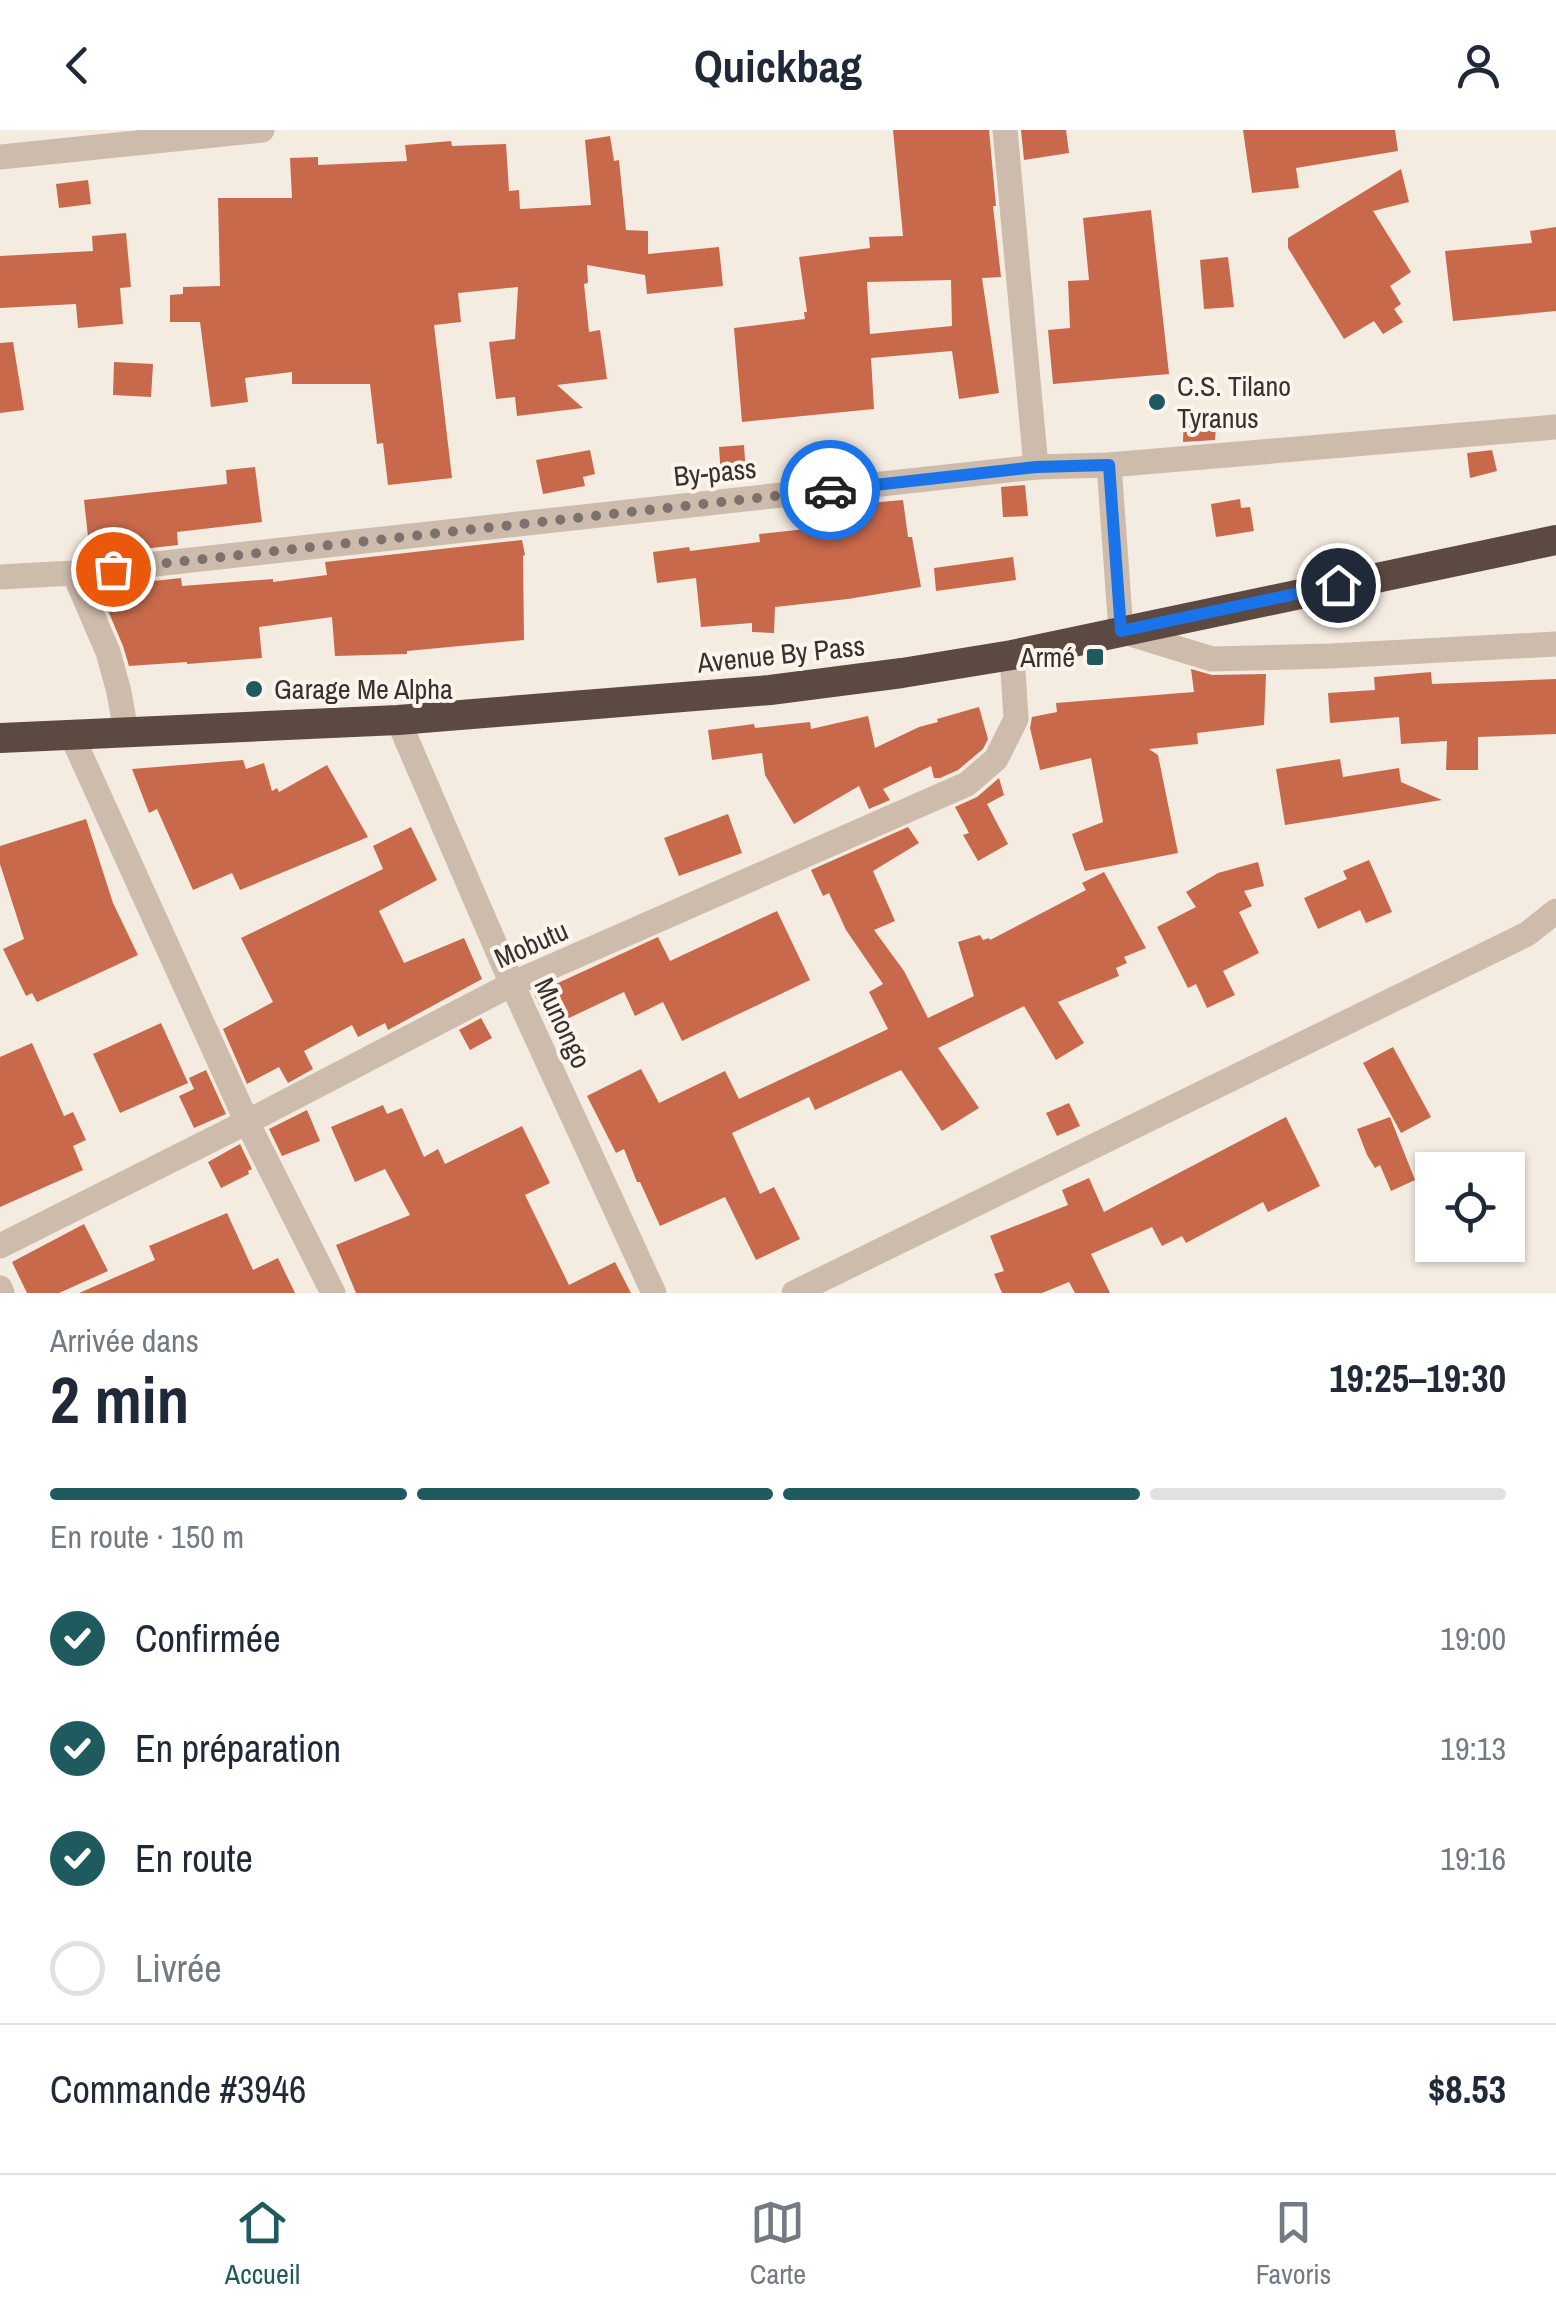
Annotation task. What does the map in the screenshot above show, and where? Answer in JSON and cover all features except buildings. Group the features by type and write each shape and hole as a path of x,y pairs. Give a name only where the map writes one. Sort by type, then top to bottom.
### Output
{"highway":[{"name":"Avenue By Pass","path":"0,738 398,720 770,690 1012,655 1556,540"}],"street":[{"path":"0,157 262,130"},
{"path":"1005,130 1036,467"},
{"name":"By-pass","path":"0,578 1036,467 1109,465 1556,427"},
{"path":"1109,465 1121,631 1212,658 1556,644"},
{"path":"74,573 108,652 126,732"},
{"name":"Mobutu","path":"0,1246 512,984 966,784 996,759 1016,719 1012,655"},
{"name":"Munongo","path":"398,720 512,984 654,1293"},
{"path":"71,734 247,1122 333,1293"},
{"path":"794,1293 1527,934 1556,911"}],"way so far":[{"path":"113,569 830,490"}],"place":[{"name":"C.S. Tilano Tyranus","path":"1157,402"},
{"name":"Armé","path":"1095,657"},
{"name":"Garage Me Alpha","path":"254,689"}],"route":[{"path":"830,490 1036,467 1109,465 1121,631 1338,585"}]}
